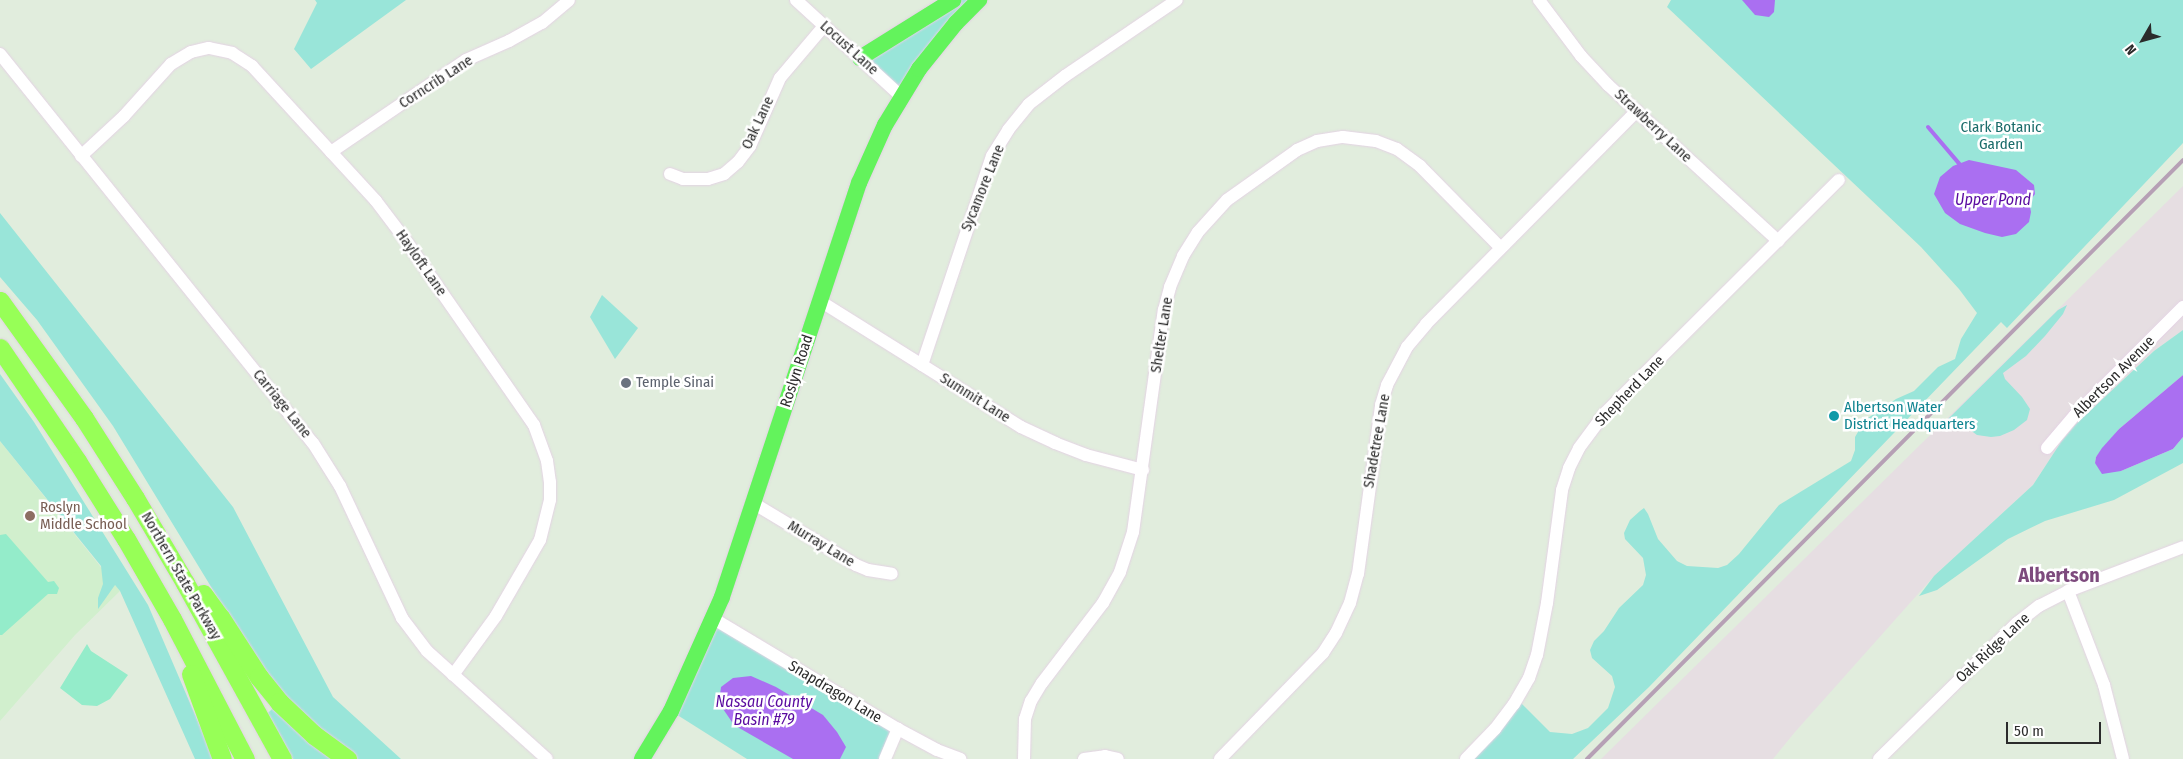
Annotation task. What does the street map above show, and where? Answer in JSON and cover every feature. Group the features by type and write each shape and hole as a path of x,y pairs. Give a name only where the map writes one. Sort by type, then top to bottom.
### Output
{"highway":[{"name":"Northern State Parkway","path":"0,301 84,418 160,540 282,759"},
{"name":"Northern State Parkway","path":"0,348 77,461 172,619 245,759"},
{"path":"160,540 220,617 259,677 279,702 314,735 347,759"},
{"path":"172,619 222,759"}],"main road":[{"path":"860,58 953,0"},
{"name":"Roslyn Road","path":"642,759 671,711 714,619 859,183 885,125 902,97 938,46 979,0"}],"street":[{"name":"Corncrib Lane","path":"331,152 466,60 509,41 542,23 569,0"},
{"name":"Locust Lane","path":"796,0 902,97"},
{"name":"Sycamore Lane","path":"922,364 964,233 992,156 1008,130 1029,104 1066,76 1177,0"},
{"name":"Strawberry Lane","path":"1539,0 1581,56 1636,111 1778,240"},
{"name":"Oak Lane","path":"670,174 683,179 708,179 724,174 738,162 750,146 780,78 824,26"},
{"name":"Hayloft Lane","path":"81,156 124,116 171,64 191,52 209,48 232,53 252,66 376,202 404,238 534,425 548,461 550,500 540,540 496,616 453,675"},
{"name":"Carriage Lane","path":"0,54 313,443 340,486 402,618 427,651 547,759"},
{"name":"Shadetree Lane","path":"1220,759 1303,676 1323,653 1336,633 1350,603 1358,574 1375,435 1387,385 1407,347 1426,324 1636,111"},
{"name":"Shelter Lane","path":"1024,759 1025,719 1031,701 1042,683 1103,603 1120,572 1133,532 1164,310 1170,286 1183,256 1198,232 1227,200 1297,150 1317,141 1343,137 1376,141 1397,149 1420,166 1501,248"},
{"name":"Shepherd Lane","path":"1466,759 1495,729 1514,704 1529,678 1537,655 1547,603 1562,490 1569,468 1579,448 1605,413 1839,180"},
{"name":"Summit Lane","path":"820,301 1021,427 1086,455 1142,470"},
{"name":"Albertson Avenue","path":"2047,448 2075,415 2183,307"},
{"name":"Murray Lane","path":"753,503 856,565 868,570 892,574"},
{"name":"Oak Ridge Lane","path":"1879,759 2017,623 2039,606 2068,591 2183,547"},
{"path":"2068,591 2104,685 2123,759"},
{"name":"Snapdragon Lane","path":"714,619 898,729 936,750 960,759"},
{"path":"885,759 898,729"},
{"path":"1084,759 1109,758"}],"shaded area":[{"path":"2183,186 2183,330 2154,351 2076,424 2061,442 2033,485 1934,576 1773,759 1601,759"},
{"name":"Roslyn Middle School","path":"0,441 120,591 75,635 0,721"}],"green space":[{"path":"315,0 406,0 311,69 294,49 317,3"},
{"path":"953,0 979,0 902,97 860,58"},
{"name":"Clark Botanic Garden","path":"1671,0 2183,0 2183,143 2007,328 2001,322 1649,687 1573,759 1466,759 1519,701 1550,732 1572,734 1588,728 1608,708 1615,687 1612,676 1592,658 1590,650 1594,641 1604,631 1619,608 1643,585 1646,575 1643,558 1625,539 1624,533 1630,520 1640,511 1644,508 1658,539 1677,561 1687,566 1718,568 1727,565 1739,554 1779,505 1851,461 1855,450 1855,437 1865,420 1896,399 1914,391 1938,367 1955,359 1961,339 1977,313 1959,289 1921,247 1667,7"},
{"path":"0,213 233,507 333,697 401,759 357,759 324,737 277,695 113,426 37,320 0,277"},
{"path":"602,295 638,328 615,359 590,317"},
{"path":"2067,305 2063,314 2045,336 2026,356 2003,373 2005,379 2022,397 2030,409 2027,420 2014,430 2000,436 1977,435 1959,422 1940,430 1947,420 2058,310"},
{"path":"2183,330 2183,375 2119,429 2096,457 2095,463 2121,471 2173,449 2183,437 2183,463 2114,500 2045,521 2008,539 1937,590 1919,596 1934,576 2033,485 2061,442 2076,424 2154,351"},
{"path":"0,374 34,422 148,605 214,759 195,759 120,591 115,585 98,609 98,598 103,584 101,566 0,441"},
{"path":"6,534 48,582 54,581 59,588 57,594 48,594 0,635 0,535"},
{"path":"713,619 898,729 885,759 747,759 671,711"},
{"path":"87,644 91,651 128,675 110,699 97,706 82,705 60,688"},
{"path":"274,707 336,759 293,759 268,713"}],"water":[{"path":"1742,0 1775,0 1774,12 1769,17 1755,15"},
{"name":"Upper Pond","path":"1969,160 2016,170 2034,185 2035,194 2029,202 2031,212 2029,222 2016,234 2002,237 1985,233 1960,224 1945,213 1934,194 1940,177 1953,166"},
{"path":"2183,375 2183,437 2173,449 2121,471 2102,474 2095,463 2096,457 2102,448 2119,429"},
{"name":"Nassau County Basin #79","path":"751,676 776,687 823,715 846,747 840,759 793,759 734,725 719,703 721,687 733,678"}],"waterway":[{"path":"1928,127 1962,167"}],"railway":[{"path":"1587,759 2183,160"}],"place":[{"name":"Temple Sinai","path":"626,383"},
{"name":"Albertson Water District Headquarters","path":"1834,416"},
{"name":"Roslyn Middle School","path":"30,516"}],"district":[{"name":"Albertson","path":"2059,575"}]}
